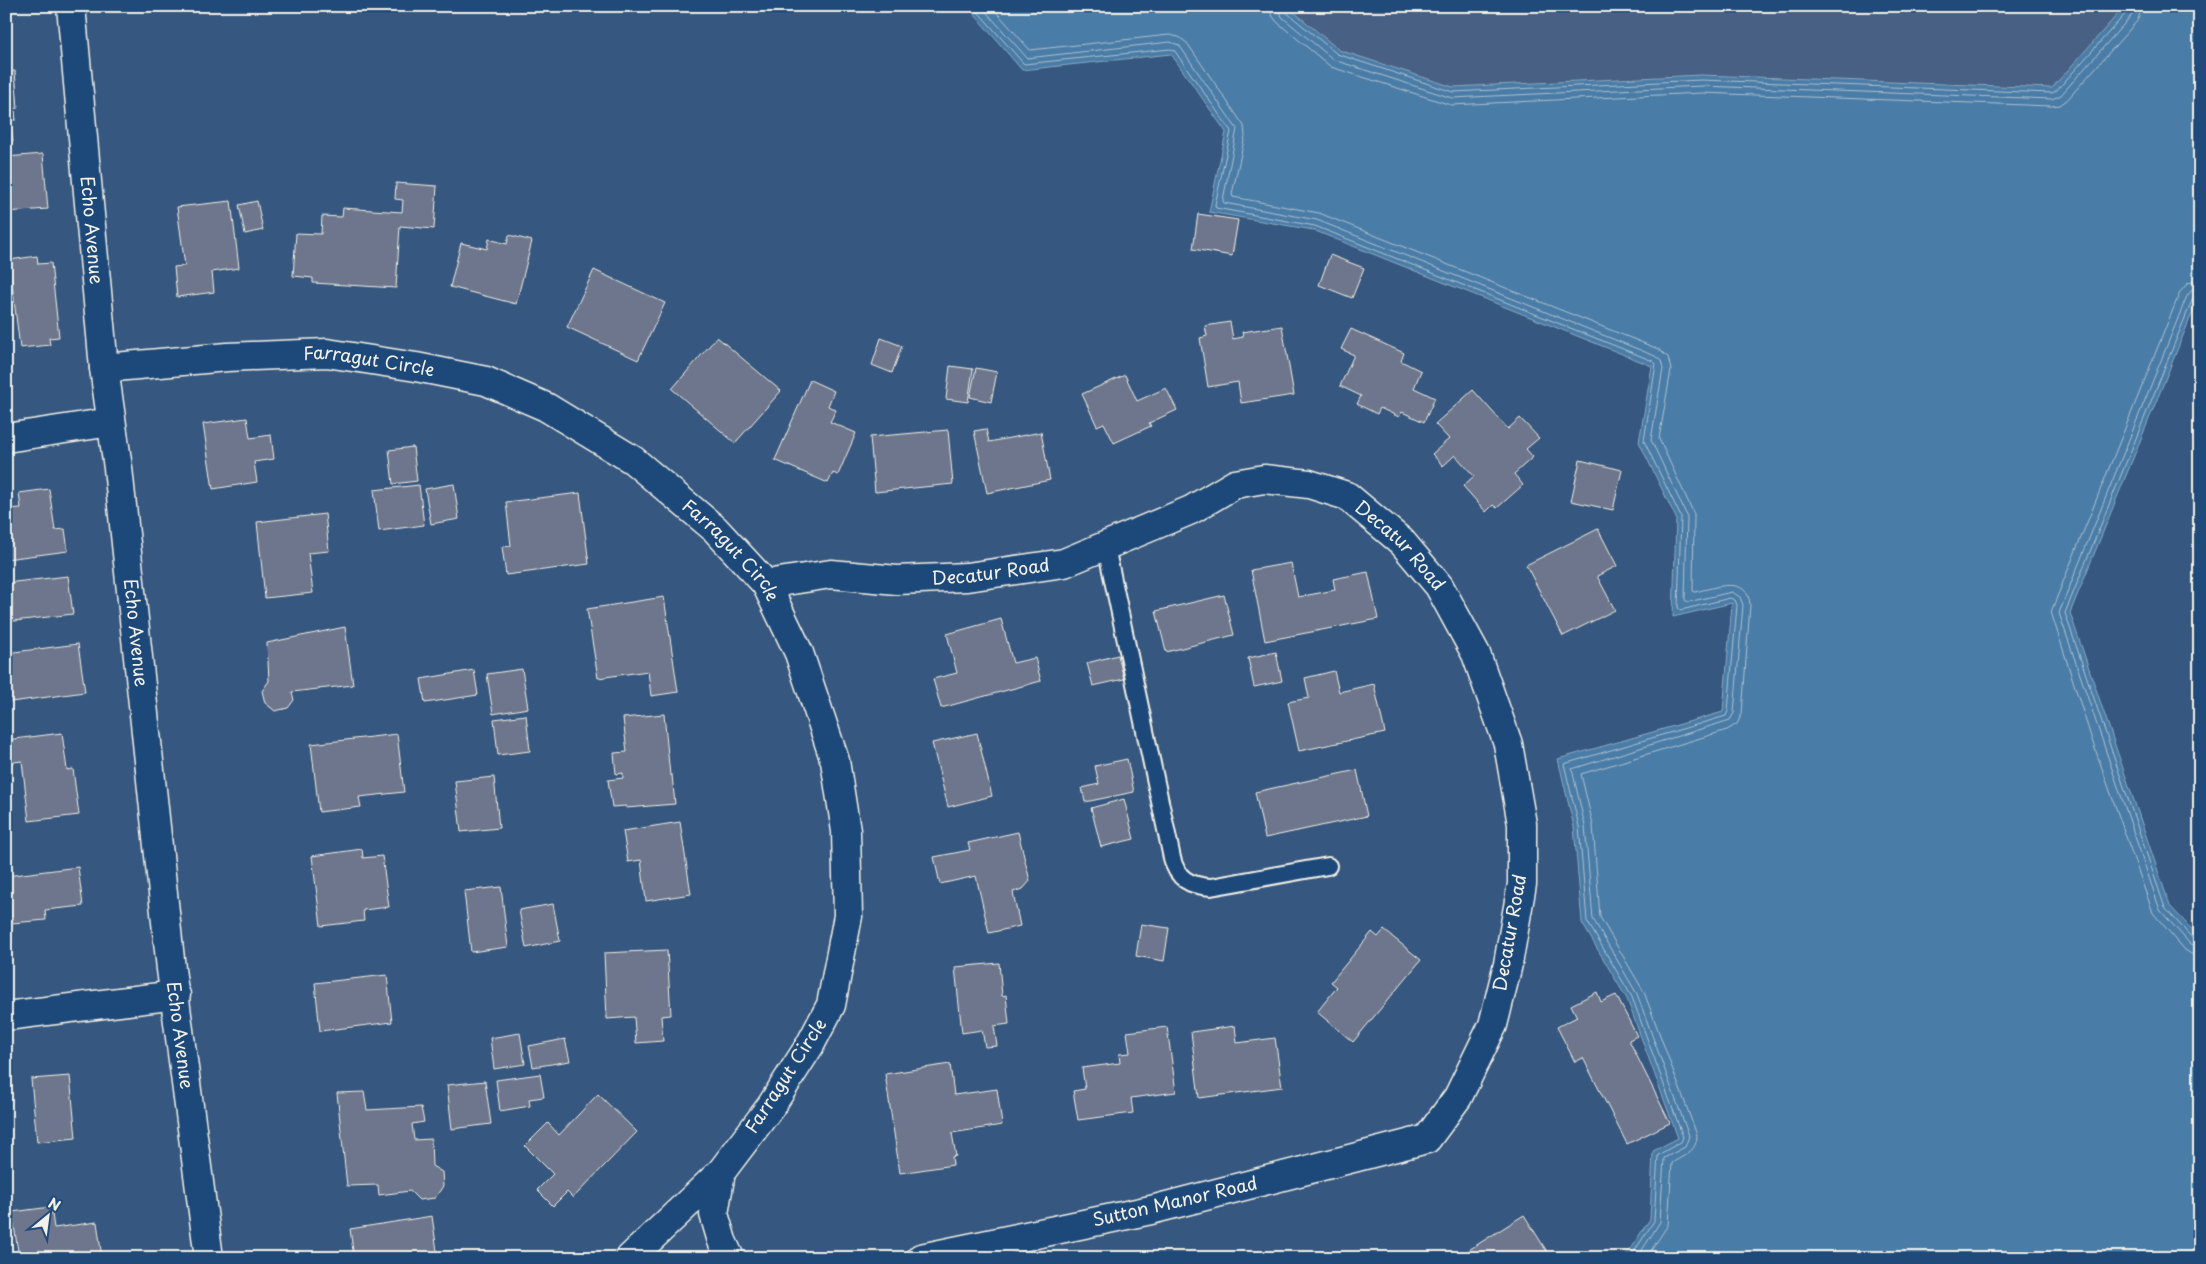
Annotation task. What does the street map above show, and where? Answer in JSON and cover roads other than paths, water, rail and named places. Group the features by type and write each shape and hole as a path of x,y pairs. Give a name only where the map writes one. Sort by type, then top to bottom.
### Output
{"street":[{"name":"Echo Avenue","path":"71,6 104,368 119,478 171,969 210,1258"},
{"name":"Farragut Circle","path":"104,368 227,357 327,352 486,381 546,407 633,460 715,528 766,584 799,653 835,761 846,831 848,916 831,1005 810,1045 771,1106 721,1172 630,1258"},
{"path":"6,438 111,422"},
{"name":"Decatur Road","path":"766,584 831,574 897,580 967,577 1064,563 1191,510 1235,484 1264,479 1309,484 1347,496 1402,542 1439,586 1476,654 1508,744 1522,824 1522,884 1508,964 1493,1025 1458,1097 1427,1139"},
{"path":"6,1016 176,995"},
{"name":"Sutton Manor Road","path":"921,1258 1150,1210 1427,1139"},
{"name":"Farragut Circle","path":"721,1172 714,1214 722,1241 730,1258"}],"lane":[{"path":"1106,546 1172,858 1180,876 1189,883 1211,887 1328,866"}],"water":[{"path":"967,6 1287,6 1339,50 1453,87 1701,75 2052,88 2125,6 2200,6 2200,294 2070,613 2170,906 2200,938 2200,1258 1624,1258 1650,1219 1653,1151 1678,1138 1627,999 1582,923 1574,827 1558,759 1723,712 1732,603 1673,617 1676,518 1639,442 1652,366 1313,230 1209,212 1226,132 1171,54 1022,70"}]}
